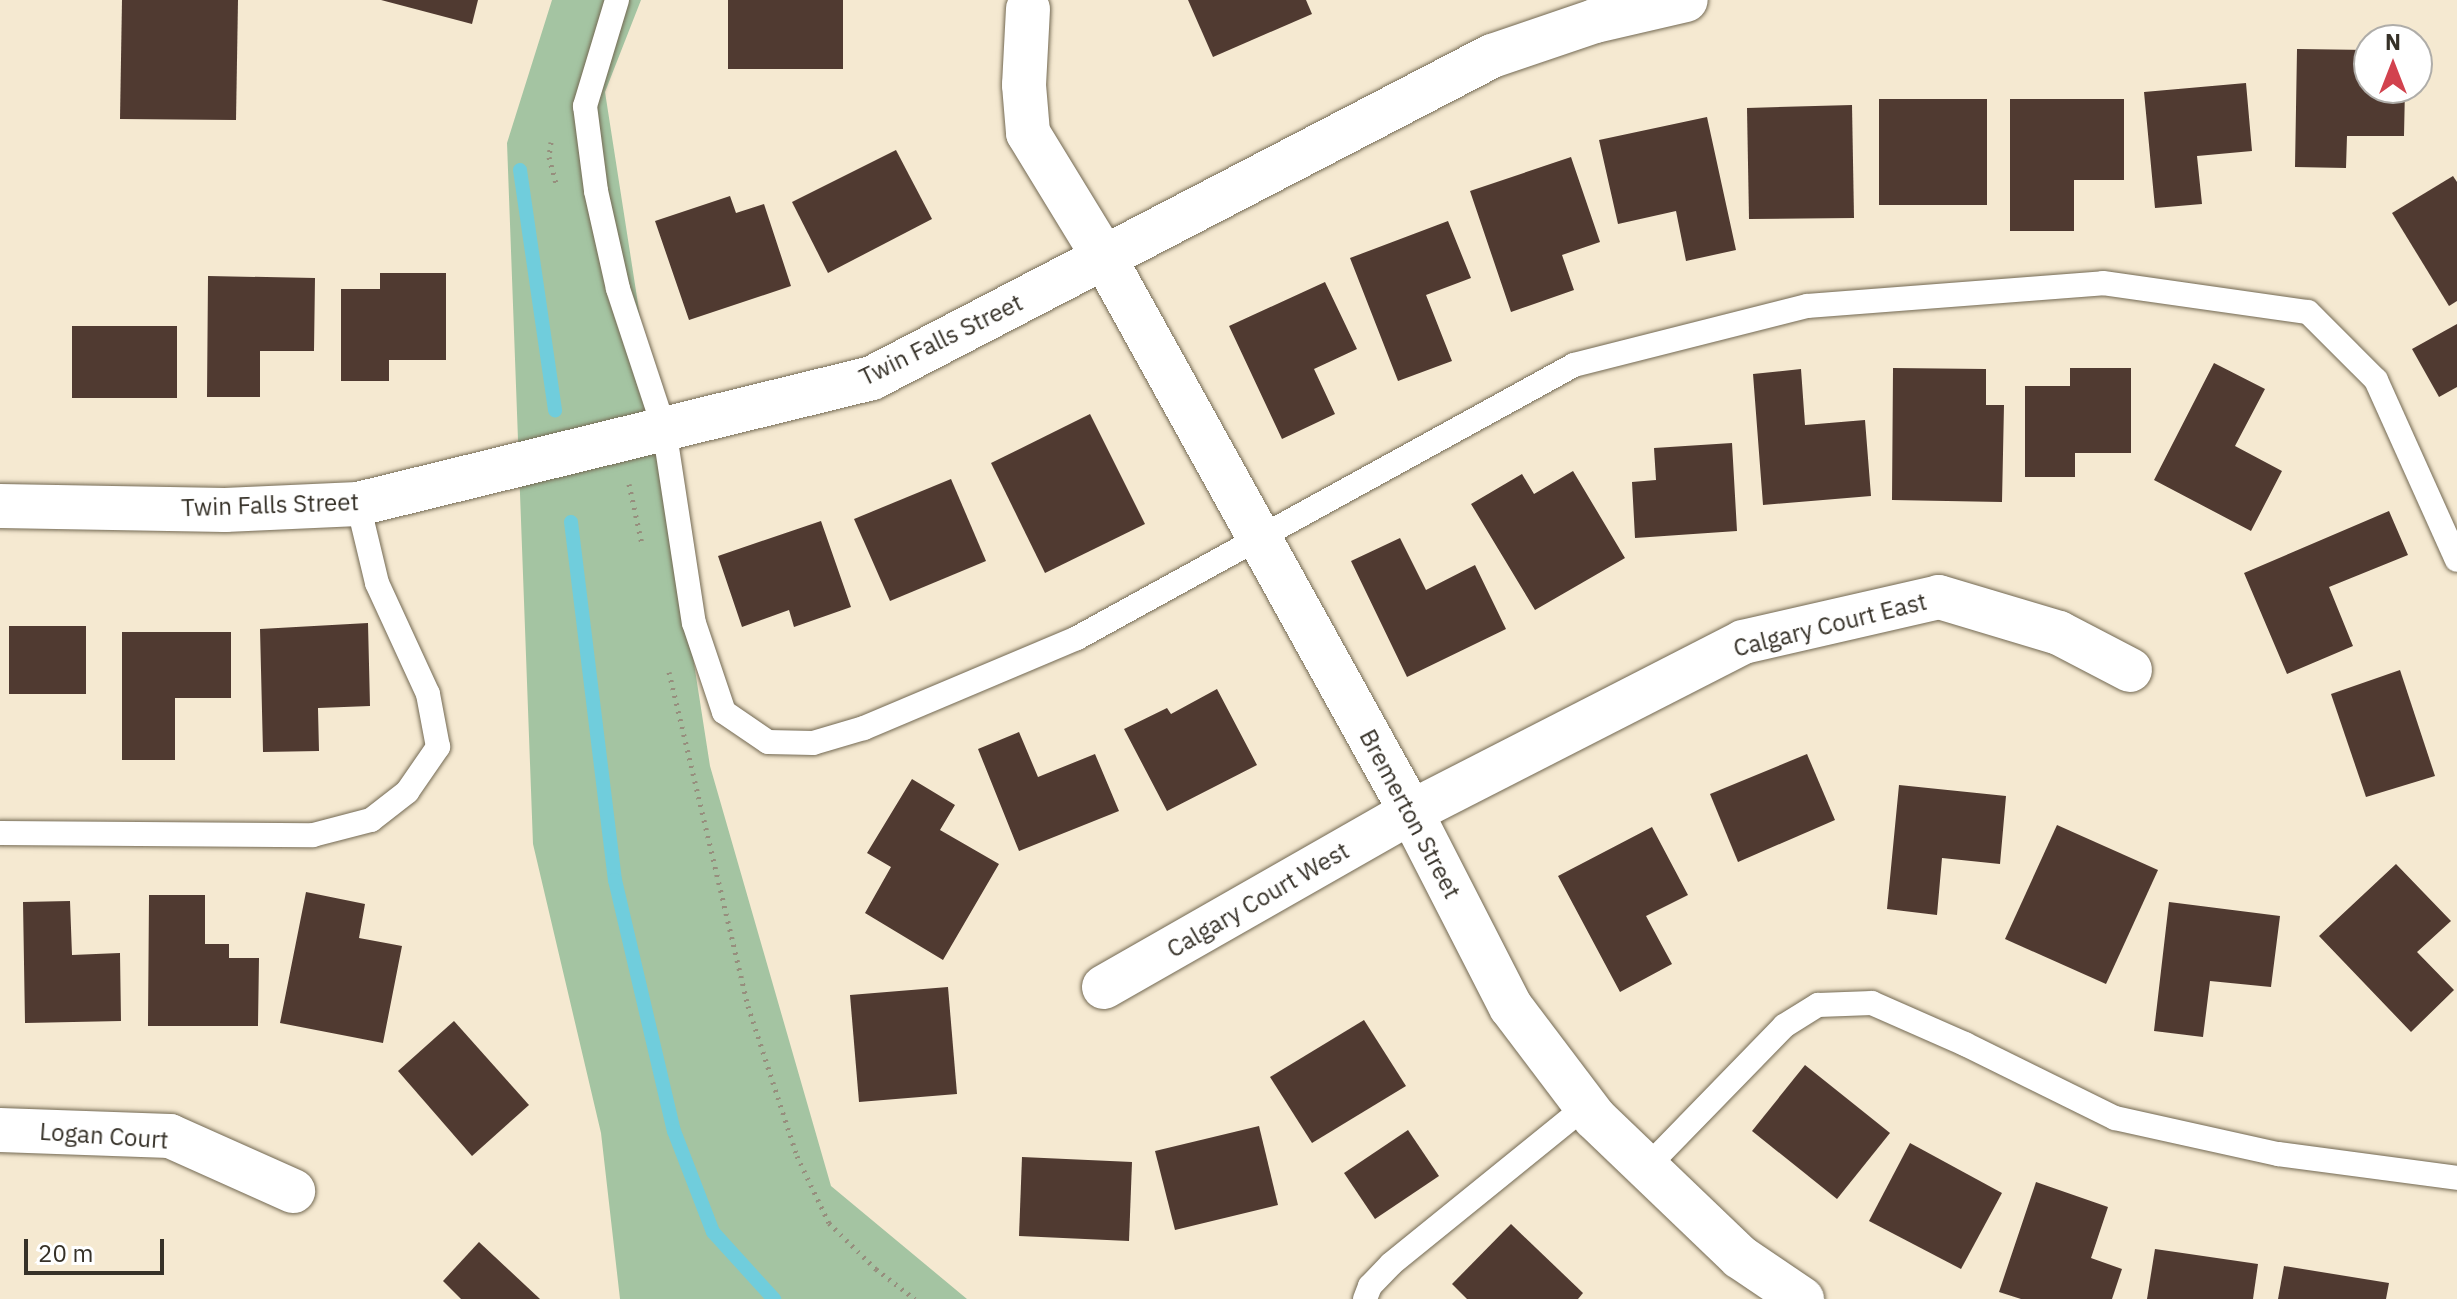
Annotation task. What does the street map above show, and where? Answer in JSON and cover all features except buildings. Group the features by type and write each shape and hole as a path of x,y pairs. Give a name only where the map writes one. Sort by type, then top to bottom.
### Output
{"street":[{"name":"Twin Falls Street","path":"0,506 225,510 358,504 872,378 1492,56 1595,21 1686,0"},
{"name":"Bremerton Street","path":"1028,9 1024,85 1028,133 1105,259 1411,812 1511,1007 1586,1106 1740,1257 1802,1299"},
{"name":"Calgary Court East","path":"1411,812 1743,642 1939,597 2059,633 2130,670"},
{"name":"Calgary Court West","path":"1104,987 1411,812"},
{"name":"Logan Court","path":"0,1130 170,1136 293,1191"}],"lane":[{"path":"617,0 585,106 596,191 618,289 664,428 694,623 724,712 768,742 813,743 864,728 1077,638 1574,365 1807,306 2103,283 2308,312 2376,380 2457,560"},
{"path":"0,833 313,835 371,820 407,792 438,747 428,694 377,583 358,504"},
{"path":"1647,1167 1784,1026 1818,1005 1872,1003 1965,1044 2115,1118 2278,1154 2457,1178"},
{"path":"1365,1299 1370,1286 1391,1264 1586,1106"}],"green space":[{"path":"552,0 641,0 605,92 710,766 831,1186 967,1299 620,1299 601,1133 533,844 507,143"}],"waterway":[{"path":"520,170 555,410"},
{"path":"571,522 615,880 674,1131 713,1232 774,1299"}]}
